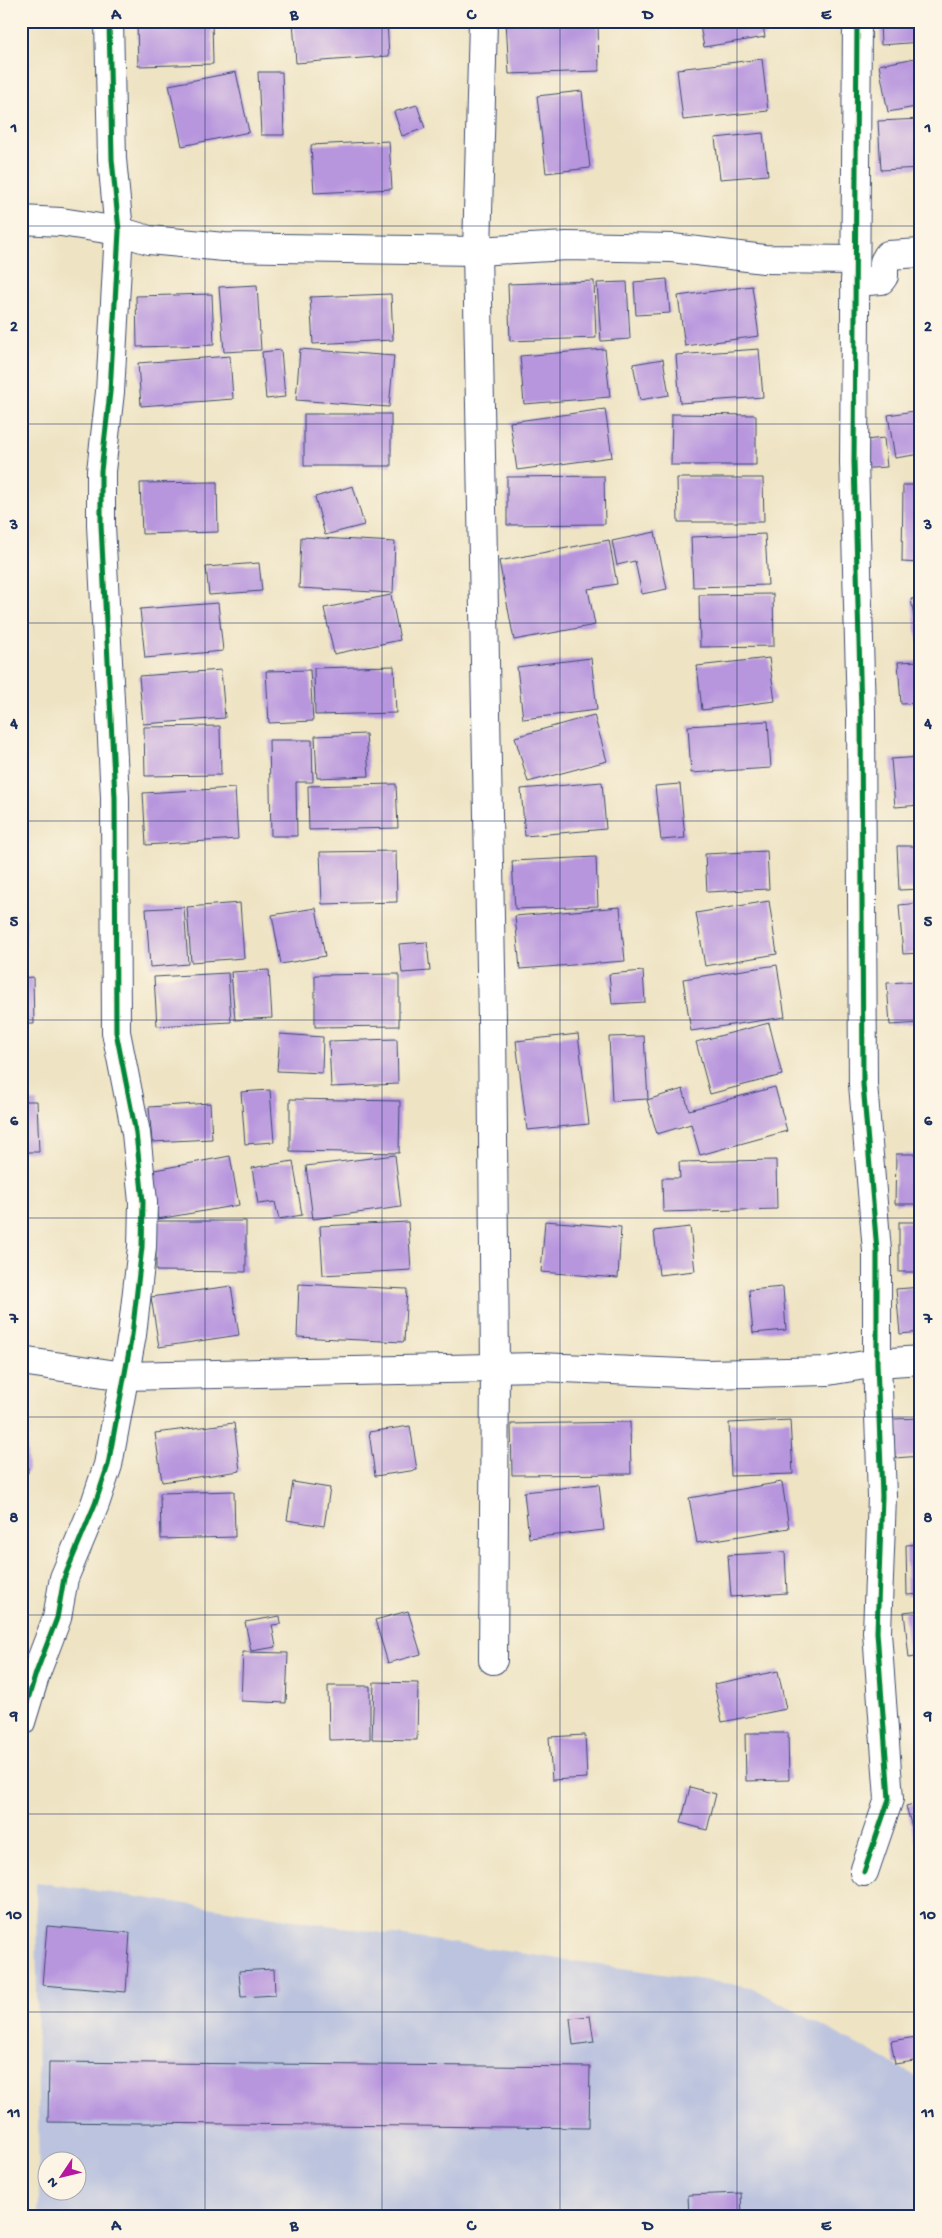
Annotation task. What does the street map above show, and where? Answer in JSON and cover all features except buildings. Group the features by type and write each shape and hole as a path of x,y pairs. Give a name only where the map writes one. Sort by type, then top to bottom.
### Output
{"street":[{"path":"21,1722 36,1673 57,1618 64,1578 95,1504 108,1465 132,1335 142,1247 143,1202 136,1133 116,1032 115,797 101,525 102,471 110,392 119,231 112,159 110,21"},
{"path":"483,21 478,251 488,755 496,1368 493,1660"},
{"path":"857,21 854,462 861,712 863,1084 877,1252 877,1363 882,1496 877,1632 889,1799 864,1872"},
{"path":"21,220 61,222 119,231 149,240 224,247 478,251 567,246 663,248 855,271 880,280 884,276 884,262 888,255 921,252"},
{"path":"21,1361 124,1376 539,1367 707,1374 828,1371 877,1363 921,1360"}],"shaded area":[{"path":"36,1882 751,1987 921,2079 921,2217 39,2217 39,2200 88,2200 88,2150 38,2150"}],"cycle path":[{"path":"21,1722 36,1673 57,1618 64,1578 95,1504 108,1465 132,1335 142,1247 143,1202 136,1133 116,1032 115,797 101,525 101,471 110,392 119,231 112,159 109,21"},
{"path":"857,21 854,462 861,712 863,1084 877,1251 877,1363 882,1496 877,1632 889,1799 864,1872"}]}
